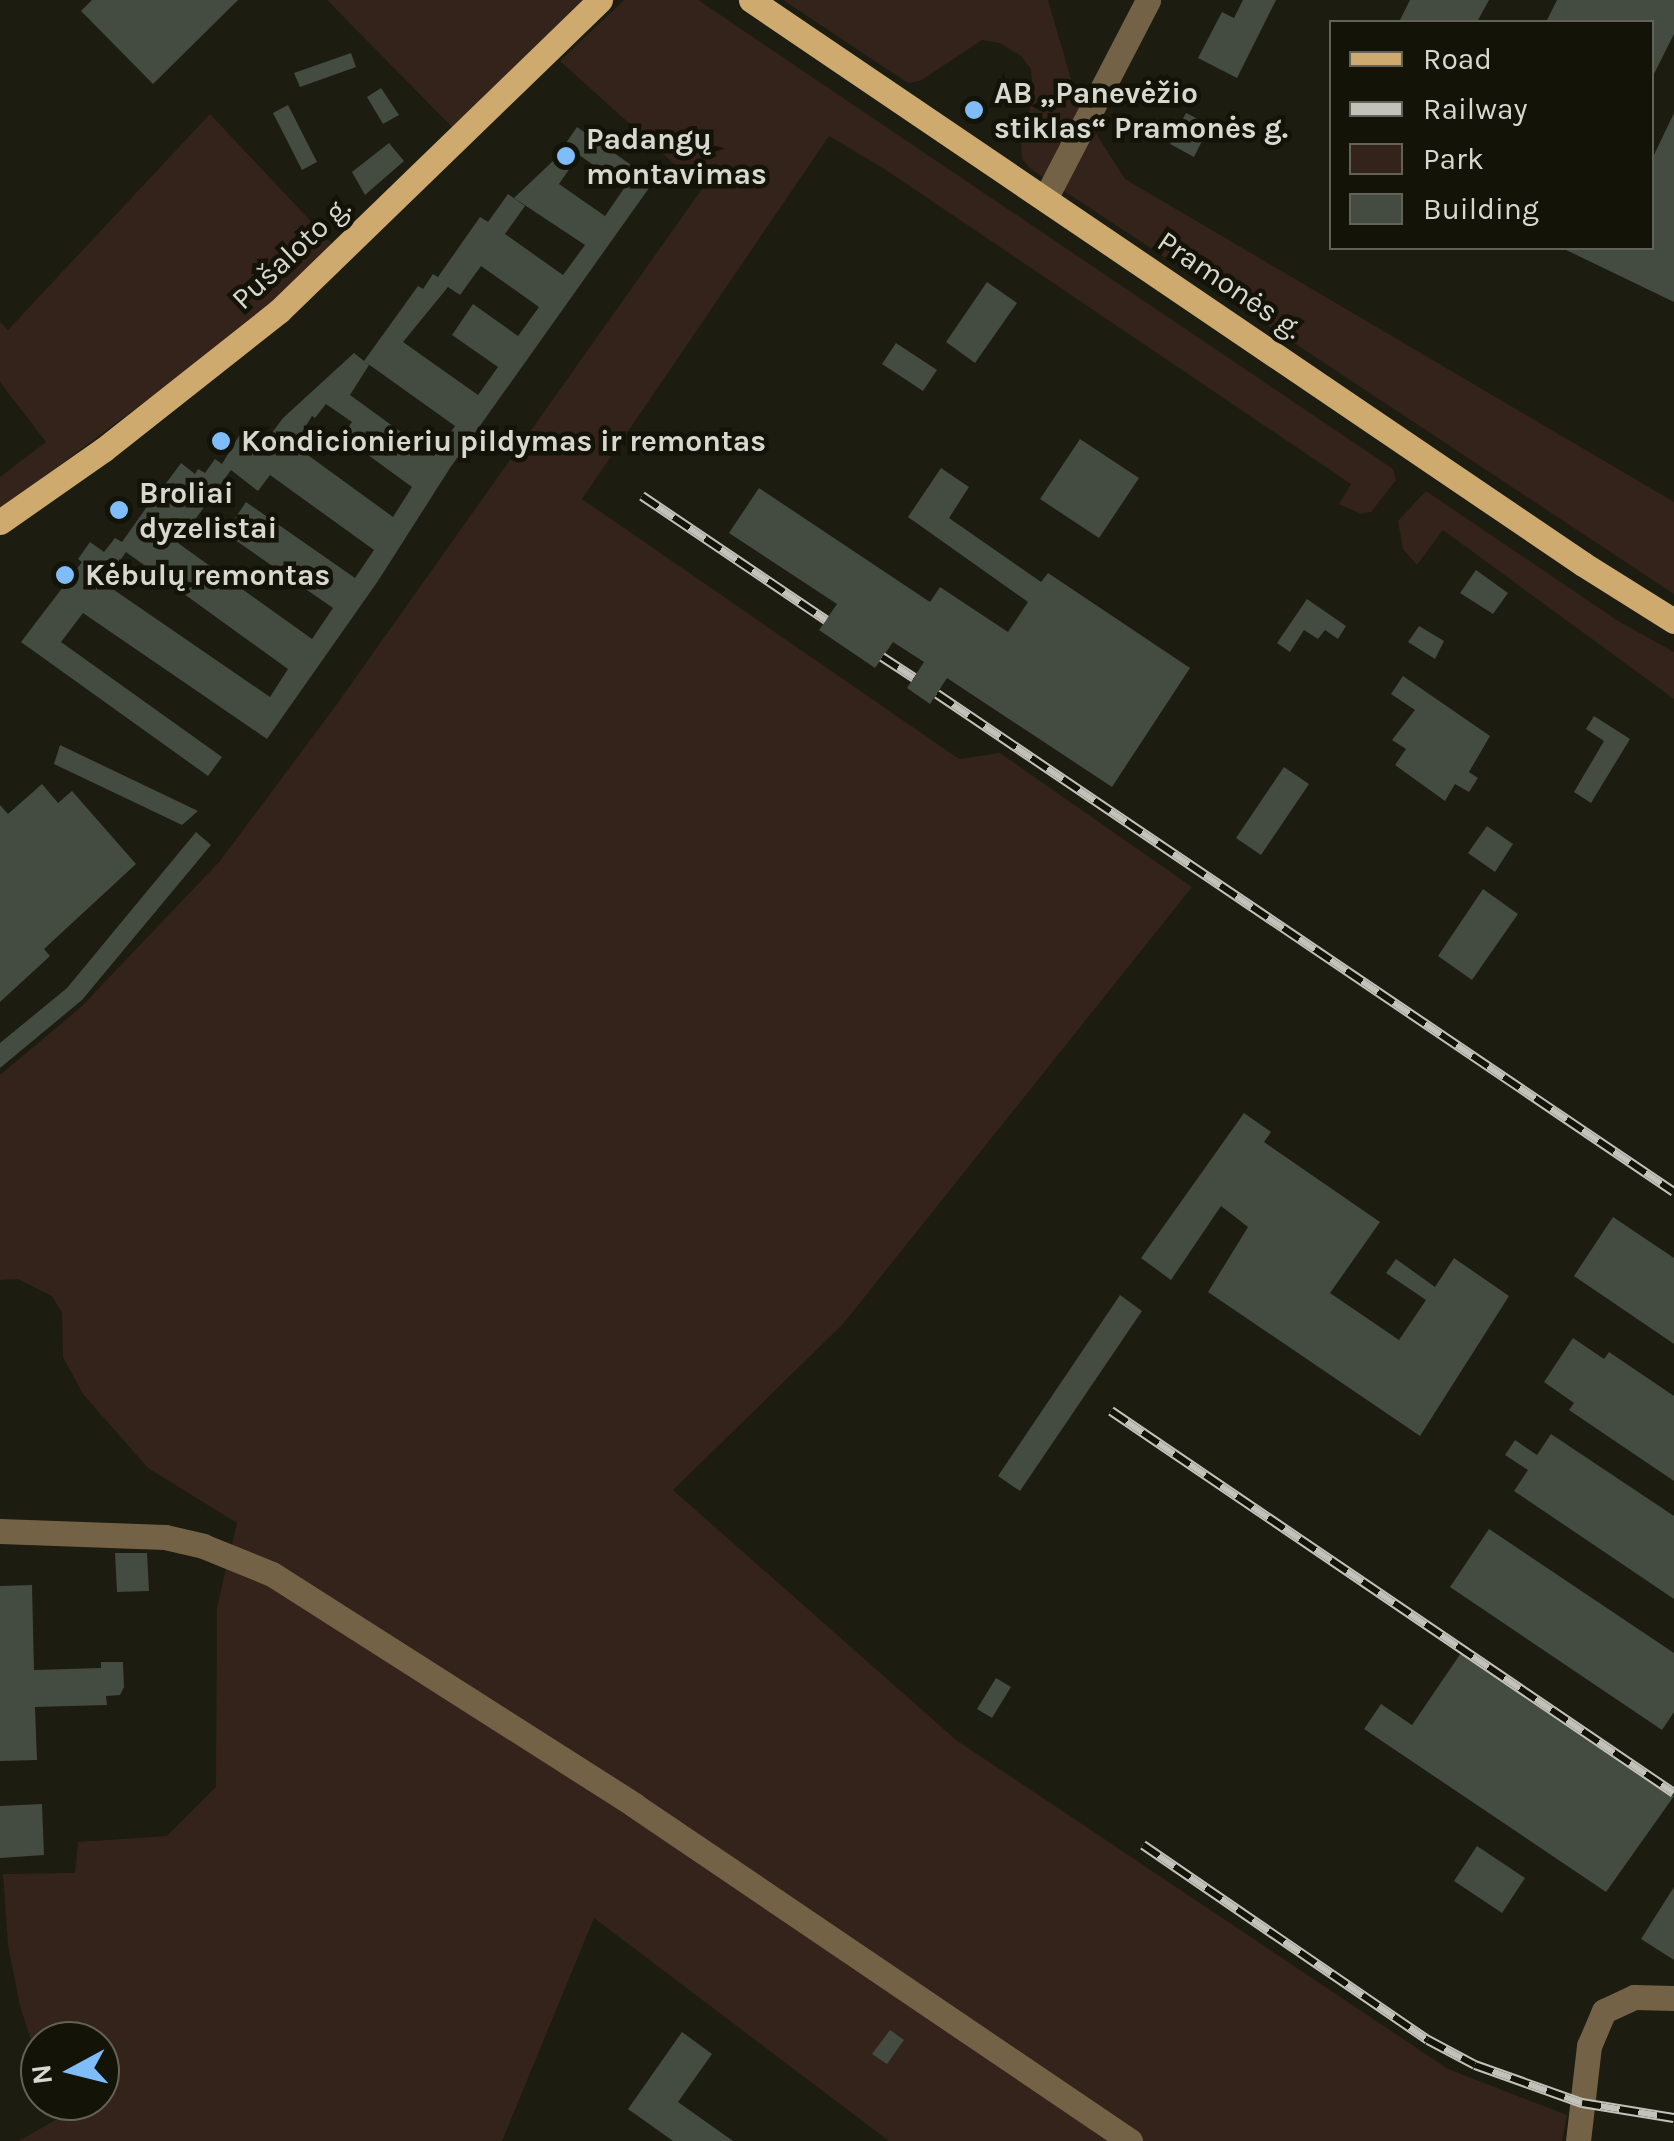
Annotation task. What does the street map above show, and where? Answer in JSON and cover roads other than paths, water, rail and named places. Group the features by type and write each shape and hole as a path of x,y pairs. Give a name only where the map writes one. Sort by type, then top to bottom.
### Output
{"main road":[{"name":"Pušaloto g.","path":"0,522 102,450 279,312 600,0"},
{"name":"Pramonės g.","path":"751,0 1567,554 1674,620"}],"street":[{"path":"1044,198 1148,0"},
{"path":"0,1532 165,1538 203,1546 272,1574 634,1805 1130,2141"},
{"path":"1578,2141 1589,2046 1604,2012 1634,1997 1674,1998"}],"railway":[{"path":"642,496 826,620"},
{"path":"882,657 914,678"},
{"path":"937,694 1674,1192"},
{"path":"1111,1411 1674,1793"},
{"path":"1143,1845 1428,2040 1475,2065 1582,2103 1674,2118"}],"place":[{"name":"AB „Panevėžio stiklas“ Pramonės g.","path":"974,110"},
{"name":"Padangų montavimas","path":"566,156"},
{"name":"Kondicionieriu pildymas ir remontas","path":"221,441"},
{"name":"Broliai dyzelistai","path":"119,510"},
{"name":"Kėbulų remontas","path":"65,575"}]}
